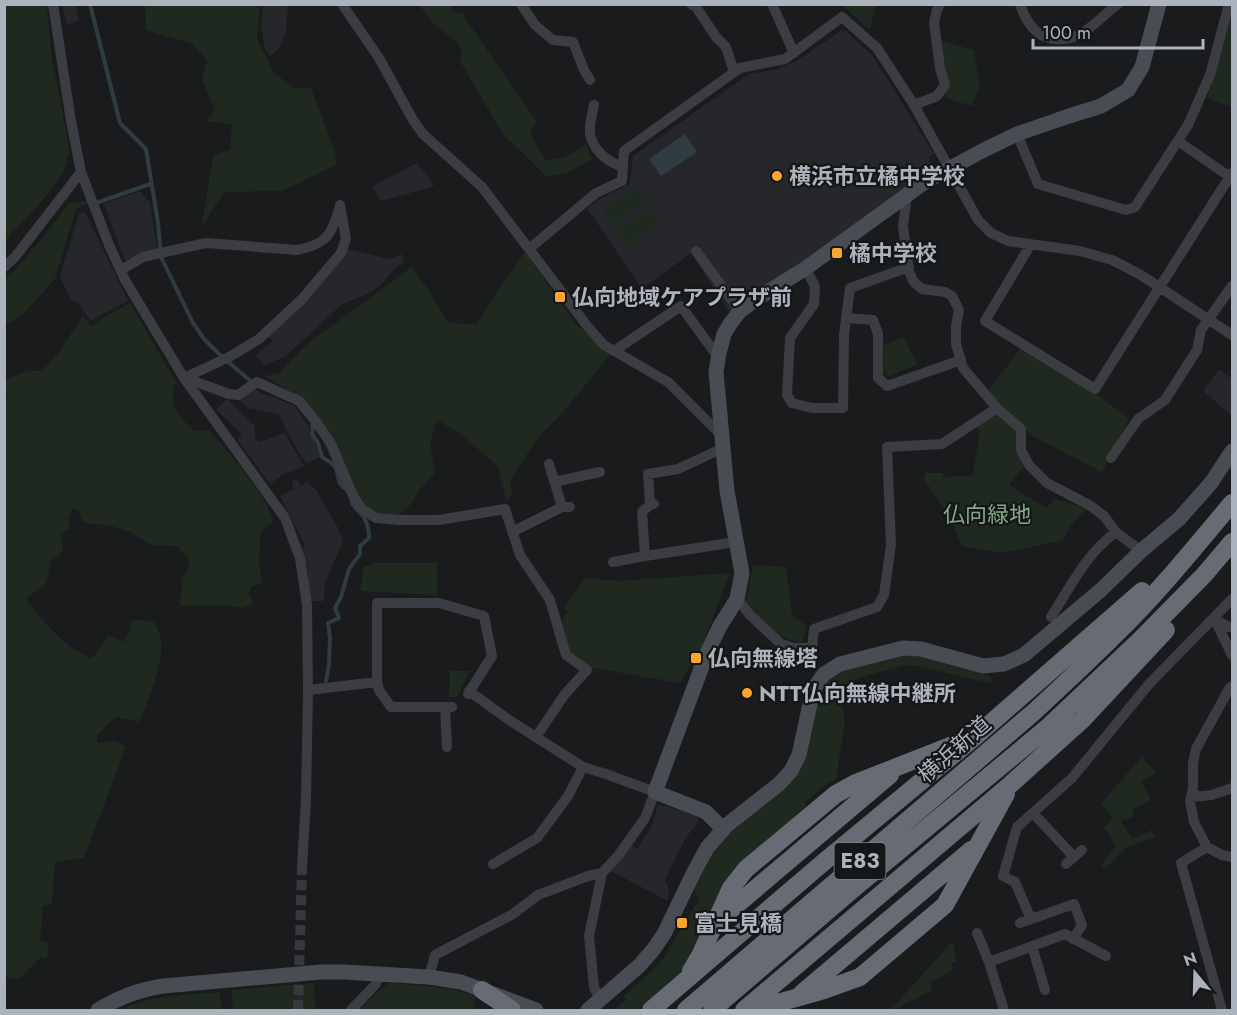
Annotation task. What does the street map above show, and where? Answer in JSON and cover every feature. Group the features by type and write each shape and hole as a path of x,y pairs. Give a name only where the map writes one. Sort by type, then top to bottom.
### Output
{"highway":[{"name":"横浜新道","path":"686,1011 1034,712 1119,632 1233,503"},
{"path":"651,1011 825,861 976,736 1199,542"},
{"name":"横浜新道","path":"712,1011 852,890 1047,728 1140,640 1233,542"},
{"path":"744,1011 1011,784 1082,720 1197,595 1233,547"},
{"path":"684,983 731,888 746,869 836,794 856,783 976,736"},
{"path":"702,950 937,751"},
{"path":"715,923 901,766"},
{"path":"759,1009 860,977 945,905 1011,784"},
{"path":"759,1009 995,814"},
{"path":"795,999 979,843"},
{"path":"482,990 512,1011"}],"street":[{"path":"53,4 70,121 81,172 109,245 121,270 184,378 285,518 300,558 307,605 308,690 302,867"},
{"path":"342,4 380,58 418,127 438,149 482,187 587,326 604,345 668,382 722,442"},
{"path":"521,4 536,25 553,40 573,42 590,80"},
{"path":"692,4 726,47 734,72"},
{"path":"772,4 794,53"},
{"path":"914,105 937,96 945,86 940,68 934,22 940,4"},
{"path":"1020,4 1029,23 1039,34 1052,39 1070,39 1084,33 1118,4"},
{"path":"600,1000 594,987 589,936 602,873 618,856 645,818 707,653 737,599 742,573 727,491 716,372 724,334 740,311 806,268 907,194 949,169 1017,134 1101,106 1128,90 1142,68 1159,4"},
{"path":"1017,134 1038,184 1126,210 1135,207 1188,125 1210,75 1229,4"},
{"path":"529,249 596,193 622,181 624,151 740,68 785,59 842,17 877,48 914,105 978,220 992,233 1008,241 1080,251 1112,260 1141,275 1233,335"},
{"path":"594,105 590,133 595,146 601,155 613,164 623,166"},
{"path":"1031,244 985,321 1095,389 1231,175 1178,141"},
{"path":"4,267 15,257 81,172"},
{"path":"907,194 903,226 913,281 922,288 945,292 952,296 957,304 959,310 956,344 963,368 998,408 1021,429 1022,450 1029,465 1047,483 1091,506 1104,516 1116,532 1141,551"},
{"path":"121,270 143,257 207,243 297,250 311,248 321,242 334,227 340,205 346,239 341,253 302,299 259,339 226,359 184,378"},
{"path":"696,251 740,311"},
{"path":"806,268 815,286 814,304 790,338 787,395 792,403 812,408 843,408 844,335 850,288 909,267"},
{"path":"1111,458 1138,419 1165,400 1197,350 1202,330 1233,286"},
{"path":"614,351 681,306 718,357"},
{"path":"846,318 873,321 878,334 878,378 887,386 961,360"},
{"path":"184,378 238,395 254,384 299,401 331,444 354,498 362,509 376,518 439,520 505,509 520,555 550,600 566,654 587,670 565,694 536,737"},
{"path":"737,599 750,615 781,644 794,648 812,648 814,629 877,607 884,595 891,545 886,447 942,444 998,408"},
{"path":"645,556 642,512 652,504 648,474 678,469 722,442"},
{"path":"1048,625 1102,589 1141,551 1179,519 1210,483 1233,451"},
{"path":"512,532 566,507 554,482 549,464"},
{"path":"554,482 600,471"},
{"path":"588,1011 639,966 653,950 664,934 707,848 723,829 791,771 799,754 813,690 824,674 840,664 903,648 921,650 983,666 1004,664 1024,655 1048,625 1086,559 1116,532"},
{"path":"613,562 736,542"},
{"path":"1031,919 1015,882 1003,876 1017,827 1072,778 1149,684 1233,599"},
{"path":"447,747 449,707 391,707 378,690 377,603 439,603 484,616 492,656 469,692 583,767 706,812 723,829"},
{"path":"1214,618 1228,627 1233,627"},
{"path":"1214,618 1233,655"},
{"path":"308,690 377,682"},
{"path":"1233,686 1229,689 1196,749 1190,801 1194,822 1207,847 1222,855 1233,857"},
{"path":"493,864 537,838 568,796 583,767"},
{"path":"1191,797 1212,795 1233,788"},
{"path":"1033,813 1074,857"},
{"path":"1207,847 1181,863 1220,1010 1233,1004"},
{"path":"429,977 435,956 513,914 538,895 602,873"},
{"path":"1020,923 1074,904 1082,925 1073,939"},
{"path":"977,933 989,962 1004,1011"},
{"path":"989,962 1065,934 1106,956"},
{"path":"1032,946 1045,990"},
{"path":"98,1011 117,999 142,990 163,986 321,972 429,977 461,982 536,1011"},
{"path":"351,1011 376,984 380,974"}],"shaded area":[{"path":"62,5 83,5 76,7 79,20 67,25"},
{"path":"263,5 288,5 286,32 280,47 270,57 265,49 261,26"},
{"name":"横浜市立橘中学校","path":"842,30 872,55 934,154 929,157 932,169 730,313 691,253 642,289 587,208 601,198 630,184 633,156 749,74 778,69 798,60"},
{"path":"685,134 697,152 661,176 649,159"},
{"path":"417,163 434,184 432,187 381,201 372,186"},
{"path":"140,191 150,202 157,249 125,261 104,204"},
{"path":"85,212 128,301 90,321 79,303 70,299 60,276 79,213"},
{"path":"347,249 389,259 402,254 404,263 396,267 381,285 365,295 342,304 285,357 264,365 255,355 273,341 267,335"},
{"path":"1219,369 1232,379 1232,416 1203,391"},
{"path":"254,387 259,392 294,405 310,429 320,457 306,464 279,414 248,408 238,398"},
{"path":"227,399 255,426 255,439 260,442 285,433 304,466 282,475 270,484 237,439 242,435 216,409"},
{"path":"297,479 301,486 307,481 317,491 343,541 325,582 324,601 309,601 307,567 302,547 305,545 280,496 293,489 292,480"},
{"path":"658,804 698,818 698,822 685,839 665,880 669,889 668,901 609,870 630,844 637,849 652,826"}],"green space":[{"path":"5,4 47,5 51,53 70,152 64,170 51,189 5,241"},
{"path":"145,4 260,5 257,39 274,73 294,88 311,88 334,149 337,164 281,191 224,192 202,226 213,155 230,150 232,124 205,121 215,110 202,80 207,61 193,44 146,30"},
{"path":"419,5 451,5 452,11 464,14 537,122 530,131 538,149 547,161 565,157 586,144 592,159 567,173 547,177 503,134 460,61 462,52 458,43 435,25"},
{"path":"842,5 876,5 870,30"},
{"path":"1232,9 1232,107 1207,98"},
{"path":"942,41 973,50 980,84 972,106 945,98 946,76 941,64"},
{"path":"635,187 646,203 613,225 602,210"},
{"path":"87,201 88,203 76,209 55,279 25,312 11,322 5,323 5,280 69,203"},
{"path":"650,208 660,224 627,247 616,231"},
{"path":"525,252 577,325 611,354 563,412 539,436 510,480 512,494 506,501 498,466 459,433 437,420 430,444 435,472 410,505 393,520 373,515 343,479 330,457 304,400 265,376 279,373 308,343 412,267 448,323 477,324"},
{"path":"130,303 176,382 173,397 179,415 195,431 209,430 245,473 269,509 274,521 261,531 259,563 263,582 251,587 249,594 253,602 242,608 220,605 181,606 183,584 181,577 188,570 189,560 177,546 152,545 128,531 107,525 88,524 82,520 80,512 72,509 68,522 70,529 60,534 63,550 51,561 46,583 26,599 46,624 69,646 91,659 109,635 124,642 130,630 131,621 137,619 154,622 160,639 161,654 154,684 139,722 117,717 97,736 98,743 116,741 126,747 84,858 55,862 52,905 43,905 40,941 47,942 49,956 44,959 41,957 19,979 4,977 4,404 7,396 5,380 28,371 42,371 56,356 83,316 91,327"},
{"path":"904,337 917,365 888,376 884,373 884,345"},
{"path":"1021,348 1090,389 1129,419 1102,472 1034,437 987,392"},
{"name":"仏向緑地","path":"995,411 1016,431 1024,466 1009,485 1046,508 1055,499 1087,508 1070,526 1063,540 1003,553 962,546 949,516 924,479 925,473 943,473 943,477 973,475 980,432 976,427"},
{"path":"374,563 437,563 437,595 360,591 364,567"},
{"path":"753,565 786,567 792,615 807,626 802,643 775,635 746,602"},
{"path":"730,573 702,646 680,683 587,667 568,652 560,624 568,612 564,608 585,578 620,581"},
{"path":"909,655 990,676 992,682 906,665 870,675 845,686 839,692 845,721 836,779 805,802 807,806 742,862 686,967 675,979 637,1010 614,1010 626,1000 624,996 666,955 700,898 695,895 695,888 705,864 717,845 781,789 818,692 829,679 841,671"},
{"path":"449,671 470,671 457,697 449,697"},
{"path":"1142,757 1156,772 1141,781 1151,800 1132,810 1134,816 1121,821 1132,839 1152,830 1155,837 1126,848 1105,869 1101,865 1116,846 1104,828 1113,818 1101,803"},
{"path":"953,941 956,961 951,963 953,970 930,982 932,990 894,1010 888,1010 894,1006"},
{"path":"314,983 315,1010 233,1010 231,990"},
{"path":"389,983 445,988 476,996 473,1010 359,1010"},
{"path":"220,992 221,1010 121,1010 157,998"}],"waterway":[{"path":"90,4 120,123 146,149 161,257 193,323 204,339 254,384"},
{"path":"99,202 150,184"},
{"path":"312,425 312,434 318,443 322,457 334,465 339,481 347,490"},
{"path":"326,681 330,638 328,623 339,618 335,608 341,597 349,569 360,554 360,546 369,538 364,518 352,503"}],"tunnel":[{"path":"298,1010 302,867"}],"place":[{"name":"横浜市立橘中学校","path":"777,176"},
{"name":"橘中学校","path":"837,253"},
{"name":"仏向地域ケアプラザ前","path":"560,297"},
{"name":"仏向無線塔","path":"696,658"},
{"name":"NTT仏向無線中継所","path":"747,693"},
{"name":"富士見橋","path":"682,923"}]}
